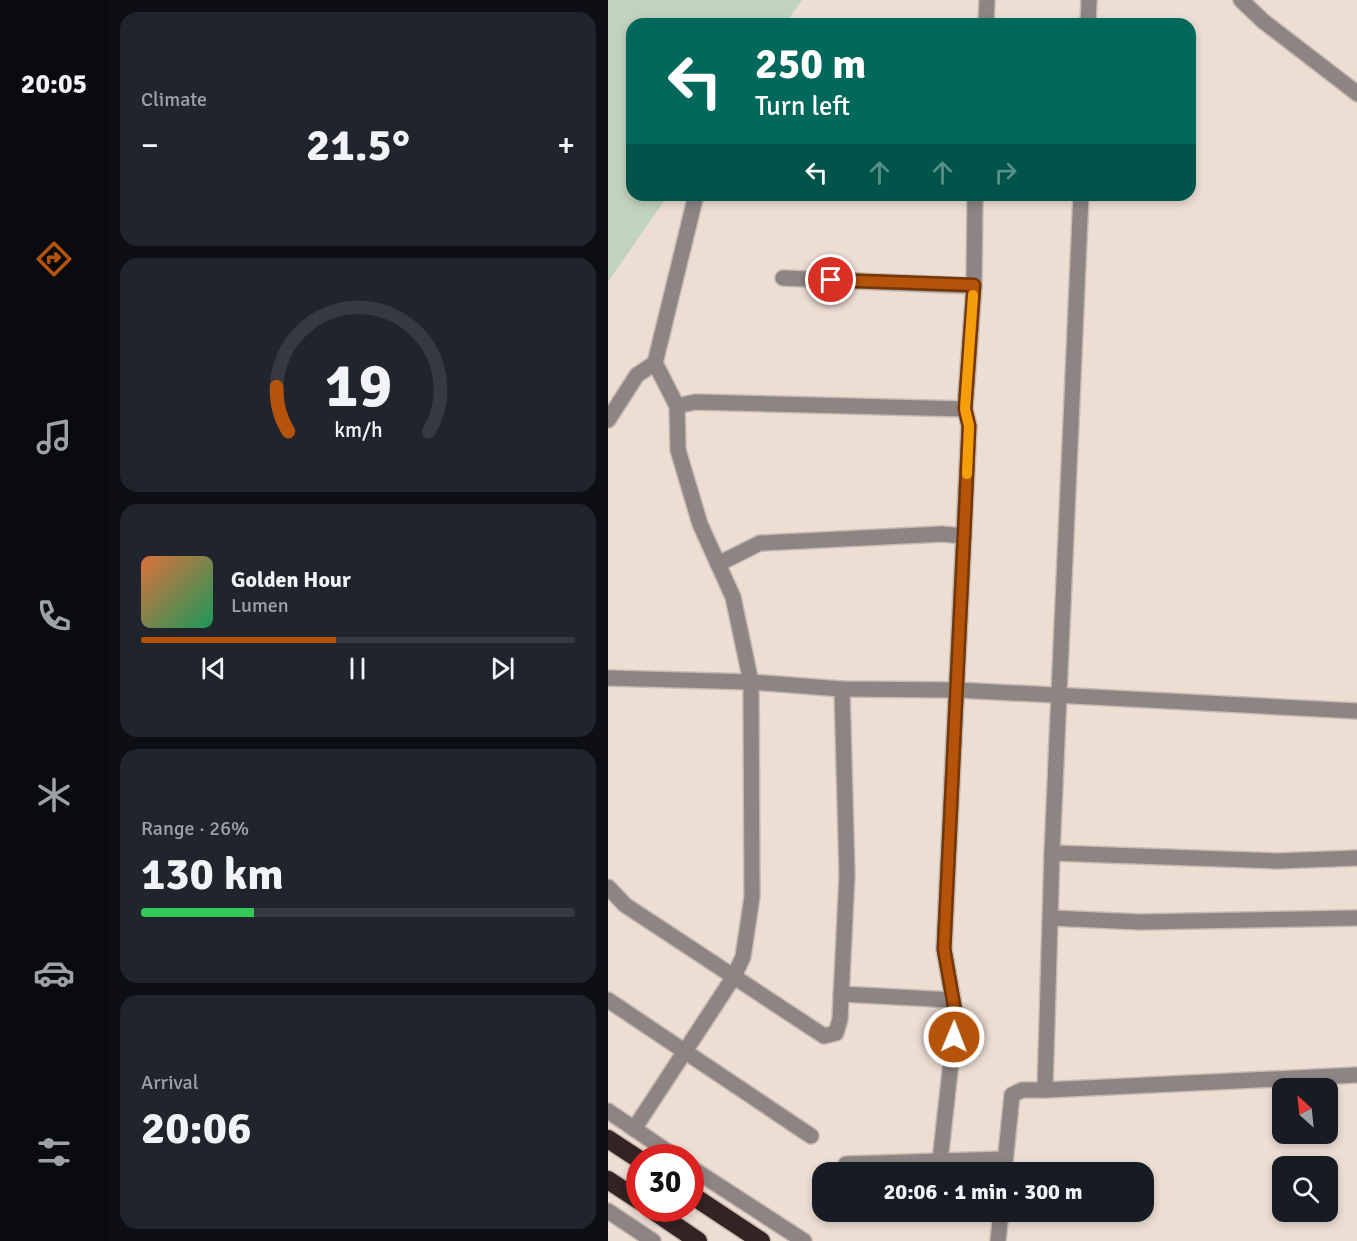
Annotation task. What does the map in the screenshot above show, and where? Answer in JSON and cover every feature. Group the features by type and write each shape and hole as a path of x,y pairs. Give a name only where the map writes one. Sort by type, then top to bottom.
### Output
{"highway":[{"path":"608,1139 626,1151"},
{"path":"608,1180 626,1192"},
{"path":"704,1203 761,1241"},
{"path":"670,1222 698,1241"}],"street":[{"path":"986,18 987,0"},
{"path":"1088,18 1089,0"},
{"path":"1241,0 1263,21 1358,94"},
{"path":"634,1129 686,1053 733,978 743,957 752,897 751,682 733,597 700,524 678,450 677,406 655,363 695,201"},
{"path":"940,1161 956,1017 944,949 969,426 965,409 974,285 975,201"},
{"path":"1045,1090 1052,853 1081,201"},
{"path":"783,278 974,285"},
{"path":"608,420 637,375 655,363"},
{"path":"677,406 695,402 965,409"},
{"path":"718,564 760,543 942,534 964,536"},
{"path":"608,678 751,682 842,689 957,690 1358,711"},
{"path":"608,886 624,905 733,978 824,1036 836,1033 840,1019 847,875 842,689"},
{"path":"1052,853 1277,861 1358,858"},
{"path":"1051,918 1140,922 1358,918"},
{"path":"841,994 953,1000"},
{"path":"608,1000 811,1136"},
{"path":"1005,1162 1012,1095 1022,1090 1358,1075"},
{"path":"608,1111 656,1144"},
{"path":"909,1162 953,1162"},
{"path":"704,1176 804,1241"},
{"path":"608,1211 653,1241"},
{"path":"998,1241 1000,1222"}],"green space":[{"path":"608,0 802,0 789,18 626,18 626,201 664,201 608,282"}],"slow traffic":[{"path":"967,474 969,426 965,409 973,295"}],"route":[{"path":"831,280 974,285 965,409 969,426 944,949 956,1017 954,1037"}]}
